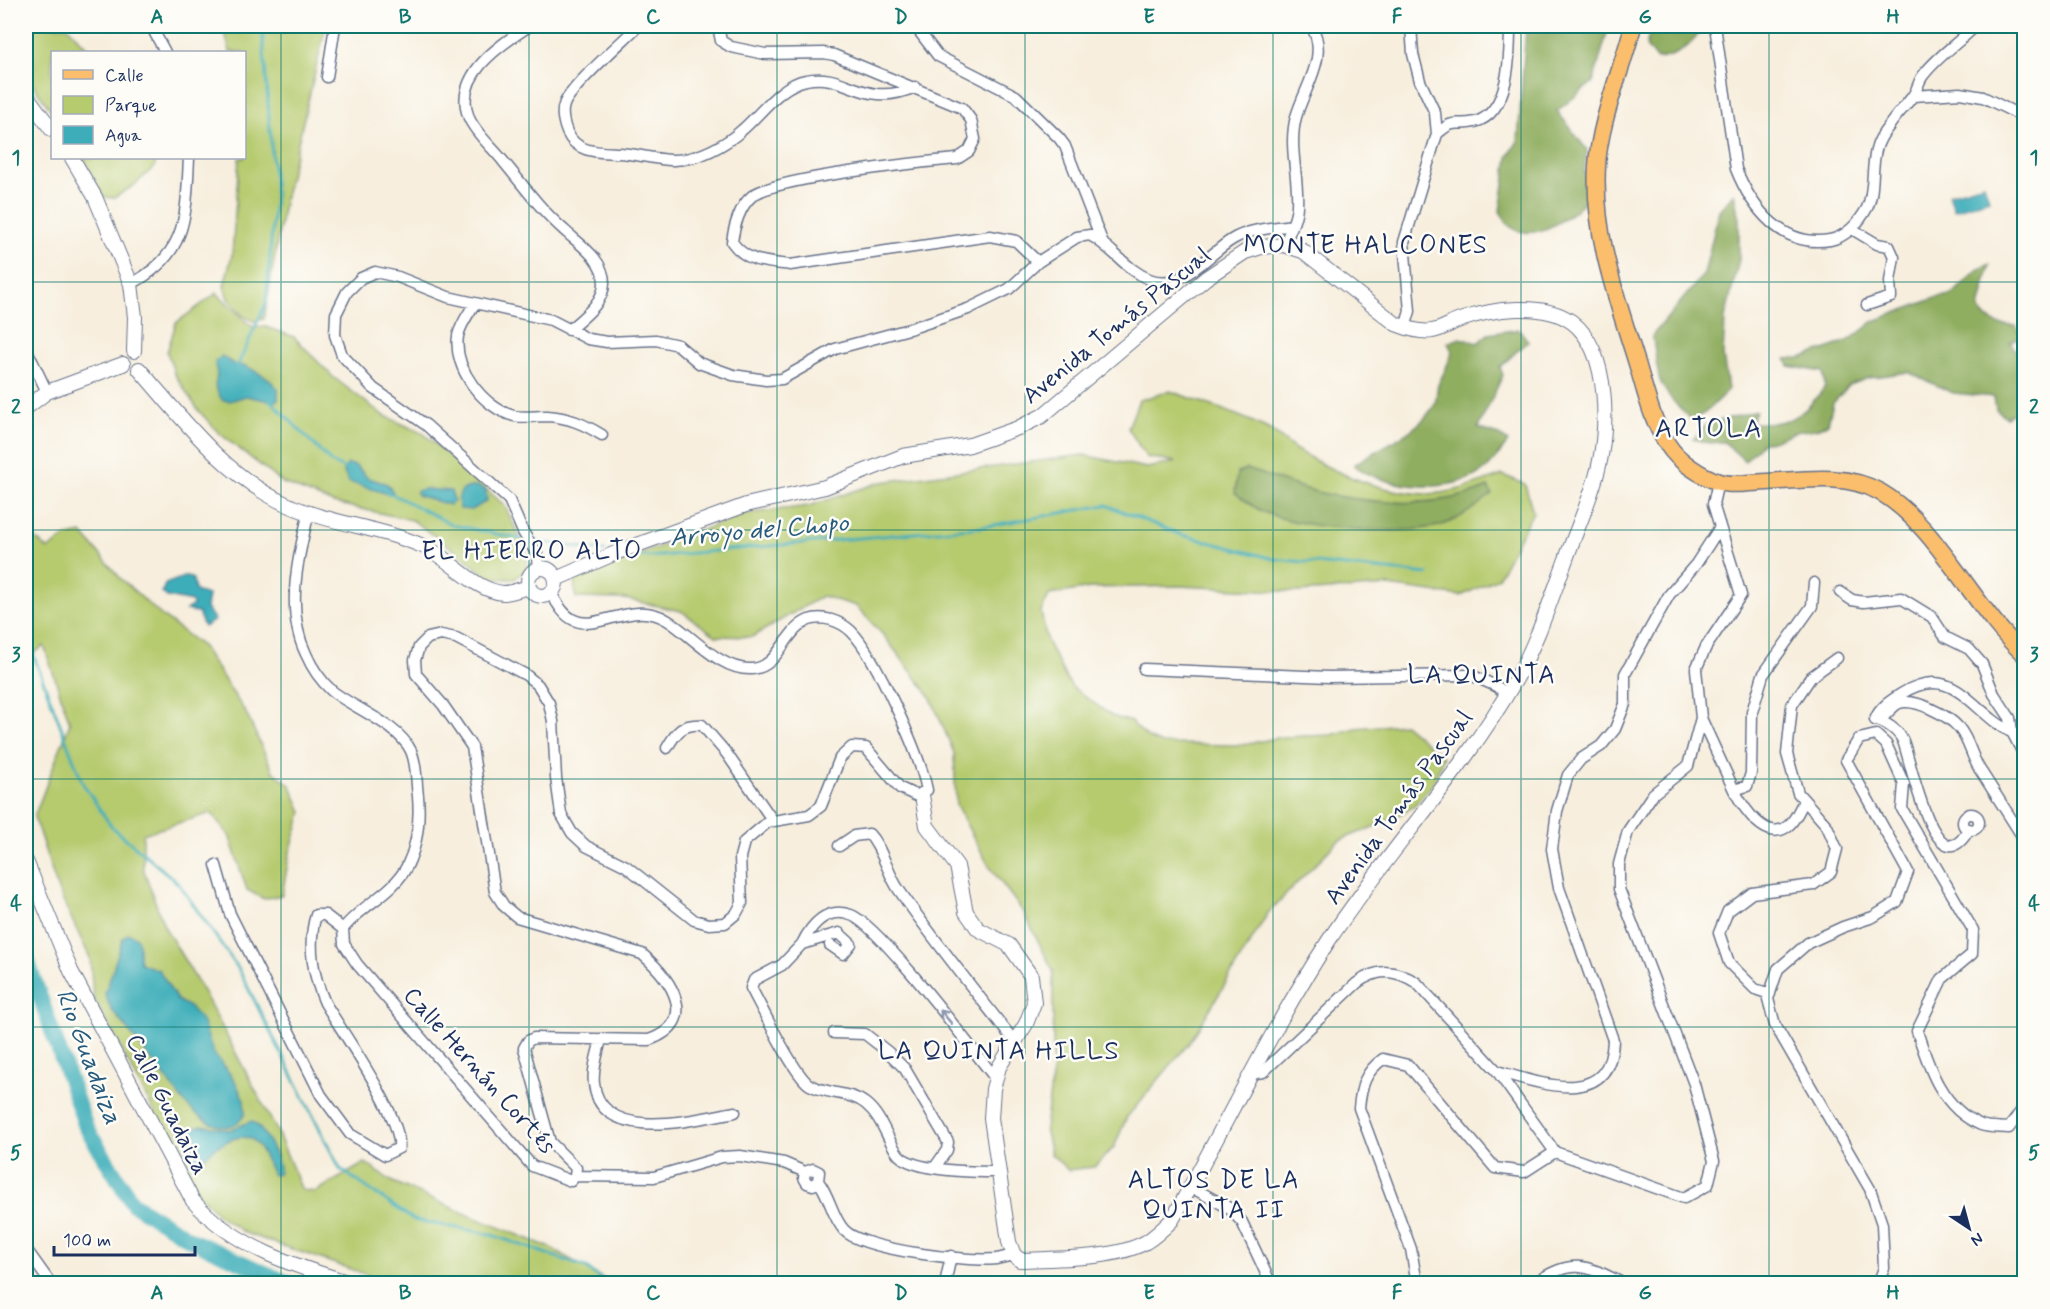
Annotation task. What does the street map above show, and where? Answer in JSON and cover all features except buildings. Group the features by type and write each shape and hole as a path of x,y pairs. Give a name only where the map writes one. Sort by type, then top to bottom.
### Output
{"main road":[{"path":"1633,26 1607,115 1597,163 1596,207 1602,245 1655,423 1669,447 1686,464 1718,482 1733,484 1846,481 1879,491 1911,516 2021,647"}],"street":[{"path":"151,26 164,51"},
{"path":"327,77 334,26"},
{"path":"529,26 501,45 484,61 469,81 466,98 469,118 481,135 536,204 590,252 602,271 604,285 596,304 569,330"},
{"path":"638,26 574,90 563,106 564,125 571,141 581,148 636,153 662,159 690,158 713,149 741,132 782,93 803,80 821,78 880,95 896,95 915,87"},
{"path":"718,26 721,40 731,47 765,54 824,53 915,87 934,98 962,108 971,120 975,139 969,151 957,159 820,178 773,187 754,194 741,212 734,229 732,242 739,251 758,262 790,265 990,236 1016,241 1038,262"},
{"path":"915,26 938,56 1016,96 1059,138 1065,146 1102,241"},
{"path":"1311,26 1319,44 1316,64 1296,118 1292,148 1298,207 1284,245 1303,251 1396,324 1405,328 1410,311 1404,242 1437,134 1435,113 1419,81 1413,54 1412,26"},
{"path":"1435,113 1443,115 1452,122 1475,122 1487,116 1500,98 1507,80 1510,26"},
{"path":"1715,26 1736,169 1751,199 1773,224 1786,235 1802,241 1835,239 1852,229 1869,205 1876,149 1889,125 1913,96 1922,77 1975,26"},
{"path":"1913,96 1960,93 1983,97 2025,117"},
{"path":"26,95 51,128"},
{"path":"1437,134 1452,122"},
{"path":"73,159 95,197 131,285 135,317 134,351 143,360 140,369"},
{"path":"131,285 151,274 172,252 182,234 189,159"},
{"path":"538,568 550,570 556,579 556,586 551,593 543,596 535,593 529,587 528,579 538,568 537,554 523,532 509,500 426,425 372,388 342,355 335,335 336,314 347,292 361,278 375,272 398,277 448,297 551,320 588,339 607,342 656,340 678,345 699,363 733,375 782,379 835,349 909,329 968,309 1009,289 1038,262 1077,237 1090,235 1102,241 1131,269 1150,279 1165,283 1183,276 1233,238 1256,230 1292,225"},
{"path":"1852,229 1877,244 1889,246 1893,253 1891,297 1867,305"},
{"name":"Avenida Tomás Pascual","path":"556,579 618,552 746,504 825,487 903,456 970,445 1042,417 1206,278 1245,252 1261,247 1284,245"},
{"path":"475,303 458,333 457,349 464,370 479,394 496,409 516,416 571,419 602,435"},
{"name":"Avenida Tomás Pascual","path":"1014,1255 1020,1260 1127,1250 1146,1242 1172,1220 1281,1018 1329,940 1474,745 1507,694 1535,644 1596,477 1604,443 1604,401 1599,367 1585,338 1572,323 1557,315 1528,310 1480,314 1432,331 1405,328"},
{"path":"26,348 47,392"},
{"path":"123,364 125,354 134,351"},
{"path":"26,408 47,392 123,364"},
{"path":"123,364 130,371 140,369"},
{"path":"140,369 212,452 265,492 309,512 410,541 428,549 487,588 504,593 529,587"},
{"path":"1718,482 1713,504 1741,595 1706,647 1696,669 1701,718 1734,790 1751,814 1771,831 1780,831 1791,824 1804,801"},
{"path":"216,865 230,914 321,1095 350,1134 386,1155 394,1153 399,1148 400,1137 392,1116 325,1003 317,984 313,964 313,925 316,915 325,915 343,929 355,914 394,886 407,867 418,836 419,809 415,766 405,742 332,690 316,673 304,652 295,598 297,558 309,512"},
{"path":"1497,1071 1562,1088 1590,1084 1606,1068 1612,1057 1613,1040 1559,888 1552,849 1557,811 1568,775 1581,759 1601,746 1615,729 1625,704 1625,674 1669,595 1696,564 1720,527"},
{"path":"1734,790 1747,786 1751,773 1752,712 1764,675 1812,606 1814,583"},
{"path":"1840,592 1852,600 1864,602 1901,598 1932,617 1945,637 1969,649 1982,664 1990,686 2010,718 2012,732 2025,755"},
{"path":"551,593 563,612 575,621 590,623 616,615 644,611 665,618 729,664 744,669 759,668 773,659 793,631 808,620 822,617 837,621 850,630 866,650 922,767 927,790 922,795 927,826 957,866 966,912 978,929 1009,945 1031,976 1034,1003 1026,1024 1014,1041 996,1079 991,1118 1009,1242 1014,1255 996,1259 951,1256 876,1246 855,1240 843,1229 818,1181 813,1185 807,1183 804,1178 805,1172 784,1163 740,1156 722,1157 654,1177 575,1176"},
{"name":"Calle Hernán Cortés","path":"343,929 344,944 357,964 532,1166 571,1181 575,1176 576,1168 550,1143 524,1048 528,1041 534,1038 649,1040 662,1035 674,1024 679,1009 675,994 654,964 642,954 542,926 517,917 504,906 495,892 472,747 443,705 417,674 415,660 419,647 428,638 435,636 456,638 526,675 538,685 549,703 553,721 561,814 572,832 586,846 626,866 694,920 709,924 725,923 736,914 742,903 740,857 744,842 773,821 809,815 821,806 840,758 852,747 866,748 900,789 917,796 922,795"},
{"path":"1770,994 1755,989 1729,963 1719,933 1728,911 1752,893 1813,885 1831,872 1837,849 1827,826 1798,793 1787,754 1792,705 1811,677 1837,658"},
{"path":"1144,669 1329,677 1471,675 1496,686 1507,694"},
{"path":"1969,829 1964,838 1954,844 1945,843 1936,837 1921,800 1903,739 1881,720 1875,720 1877,714 1908,690 1921,684 1949,685 1972,699 2000,726 2025,741"},
{"path":"1881,720 1897,705 1905,702 1924,706 1946,716 1959,728 1980,772 1998,793 2025,839"},
{"path":"1250,1074 1263,1072 1369,974 1386,971 1403,974 1417,982 1497,1071 1556,1152 1684,1198 1708,1185 1714,1161 1694,1084 1619,889 1619,864 1628,831 1653,794 1688,766 1701,718"},
{"path":"667,748 680,729 689,724 702,725 727,754 773,821"},
{"path":"1878,1284 1884,1268 1882,1224 1870,1189 1775,1025 1768,999 1778,969 1808,943 1843,927 1873,917 1897,902 1908,872 1846,760 1859,739 1876,735 1886,744 1904,784 1902,809 1973,930 1972,954 1942,980 1917,1031 1931,1074 1956,1111 1983,1126 2009,1128 2025,1107"},
{"path":"839,846 854,836 869,834 875,840 895,885 927,931 1014,1041"},
{"name":"Calle Guadaiza","path":"26,861 71,971 193,1201 222,1228 238,1239 276,1257 354,1284"},
{"path":"996,1079 883,941 860,919 850,914 836,912 822,917 811,927 802,944 782,965 754,980 751,988 798,1072 808,1085 842,1093 866,1104 900,1156 910,1162 974,1172 1000,1172"},
{"path":"802,944 839,933 851,944 843,954 830,945"},
{"path":"834,1033 865,1034 905,1069 948,1142 947,1150 935,1167"},
{"path":"601,1039 594,1084 600,1104 616,1119 636,1123 668,1123 735,1112"},
{"path":"1418,1284 1411,1249 1359,1108 1361,1087 1371,1068 1383,1059 1407,1065 1495,1168 1524,1172 1556,1152"},
{"path":"1191,1187 1229,1208 1242,1222 1271,1284"},
{"path":"26,1249 51,1284"},
{"path":"945,1284 951,1256"},
{"path":"1533,1284 1556,1269 1587,1266 1624,1284"}],"green space":[{"path":"26,26 67,26 90,51 51,51 51,111 26,75"},
{"path":"223,26 326,26 285,197 264,319 253,321 243,316 228,299 224,286 232,255 239,159 246,159 246,51 230,51"},
{"path":"1526,26 1609,26 1593,82 1557,111 1587,150 1584,170 1590,195 1565,218 1543,230 1532,232 1521,232 1511,227 1500,211 1508,157 1518,141"},
{"path":"1651,26 1705,26 1685,48 1672,56 1656,59 1646,46"},
{"path":"84,159 155,159 155,166 136,184 114,198 103,197"},
{"path":"1734,193 1739,219 1739,260 1725,318 1723,354 1728,390 1705,413 1691,420 1661,383 1652,336 1704,274 1719,210"},
{"path":"1990,264 1979,308 1994,323 2016,326 2021,336 2010,343 2017,351 2024,367 2025,375 2019,411 2006,417 1996,409 1994,397 1953,393 1908,372 1868,378 1850,385 1833,403 1828,423 1815,429 1763,442 1745,461 1724,442 1709,443 1693,439 1707,424 1756,411 1751,423 1776,423 1802,413 1825,387 1823,372 1789,366 1786,359 1800,358 1835,346 1851,339 1874,321 1938,297 1952,295 1977,270"},
{"path":"217,293 251,326 266,327 294,337 333,377 383,415 424,434 468,472 505,506 527,553 528,569 514,579 489,578 412,520 333,503 283,483 219,433 198,410 175,375 167,352 176,323"},
{"path":"1519,329 1528,341 1500,367 1503,375 1478,428 1499,435 1508,442 1487,468 1474,477 1458,482 1439,486 1421,486 1384,480 1354,465 1410,431 1428,414 1435,403 1438,385 1451,356 1452,351 1448,343 1460,338 1478,343 1488,334"},
{"path":"1170,391 1256,423 1313,459 1376,486 1410,493 1437,494 1503,475 1525,484 1533,512 1498,578 1461,596 1388,586 1298,592 1179,586 1090,588 1049,595 1041,612 1047,641 1072,687 1112,716 1131,722 1148,738 1162,744 1242,745 1282,737 1331,735 1356,728 1404,724 1443,757 1434,783 1413,807 1383,823 1338,841 1268,913 1190,1042 1127,1117 1114,1147 1094,1167 1068,1170 1051,1154 1045,1128 1053,1070 1053,971 1024,913 989,866 956,805 954,753 930,696 884,636 856,606 822,596 752,637 716,636 681,611 625,599 576,598 574,580 743,514 809,506 881,482 1083,455 1147,468 1176,462 1146,457 1128,428 1139,400"},
{"path":"1247,469 1316,492 1367,500 1429,502 1469,494 1488,487 1492,494 1458,518 1427,528 1381,530 1330,527 1284,519 1250,504 1235,493 1237,473"},
{"path":"26,531 48,549 67,536 82,533 121,579 161,615 203,647 246,713 273,771 291,786 302,812 290,852 282,895 264,899 247,890 229,835 211,813 143,834 143,868 164,926 203,991 276,1129 302,1190 315,1192 365,1163 393,1182 551,1248 611,1283 391,1283 245,1233 218,1215 197,1192 93,997 90,958 58,890 34,817 70,723 44,646 26,659"}],"water":[{"path":"1984,184 1989,199 1954,210 1949,194"},
{"path":"222,356 235,365 246,366 269,379 278,389 278,399 274,402 246,396 230,401 222,400 215,386 217,375 215,362"},
{"path":"348,464 356,466 368,478 387,484 393,492 388,494 348,482 343,470"},
{"path":"477,486 486,491 487,501 472,510 460,509 458,499 461,492"},
{"path":"425,489 451,491 454,501 449,505 417,495 417,491"},
{"path":"186,576 193,579 195,591 208,595 206,608 215,620 204,627 198,613 186,610 193,605 192,602 167,597 162,592 165,584"},
{"path":"128,934 133,935 138,941 140,963 159,970 177,1000 191,1008 202,1021 214,1054 234,1079 244,1100 245,1114 237,1123 228,1126 218,1125 207,1121 187,1105 111,1009 105,994 123,938"},
{"path":"252,1121 261,1130 275,1154 278,1174 273,1175 260,1149 249,1138 242,1137 226,1142 201,1161 192,1160 187,1140 192,1128 202,1125 229,1130"}],"waterway":[{"name":"Arroyo del Chopo","path":"237,367 266,303 275,195 262,26"},
{"name":"Arroyo del Chopo","path":"269,399 331,462 345,469"},
{"name":"Arroyo del Chopo","path":"388,492 453,525 525,540"},
{"name":"Arroyo del Chopo","path":"627,554 649,557 982,527 1106,505 1182,535 1274,559 1428,574"},
{"name":"Arroyo del Chopo","path":"532,541 605,551"},
{"path":"26,636 83,784 111,826 178,883 238,968 340,1169 414,1220 489,1234 585,1267 607,1284"},
{"name":"Rio Guadaiza","path":"26,957 86,1127 133,1204 191,1240 290,1284"}],"district":[{"name":"MONTE HALCONES","path":"1366,244"},
{"name":"ARTOLA","path":"1709,428"},
{"name":"EL HIERRO ALTO","path":"532,550"},
{"name":"LA QUINTA","path":"1482,674"},
{"name":"LA QUINTA HILLS","path":"999,1050"},
{"name":"ALTOS DE LA QUINTA II","path":"1214,1194"}]}
